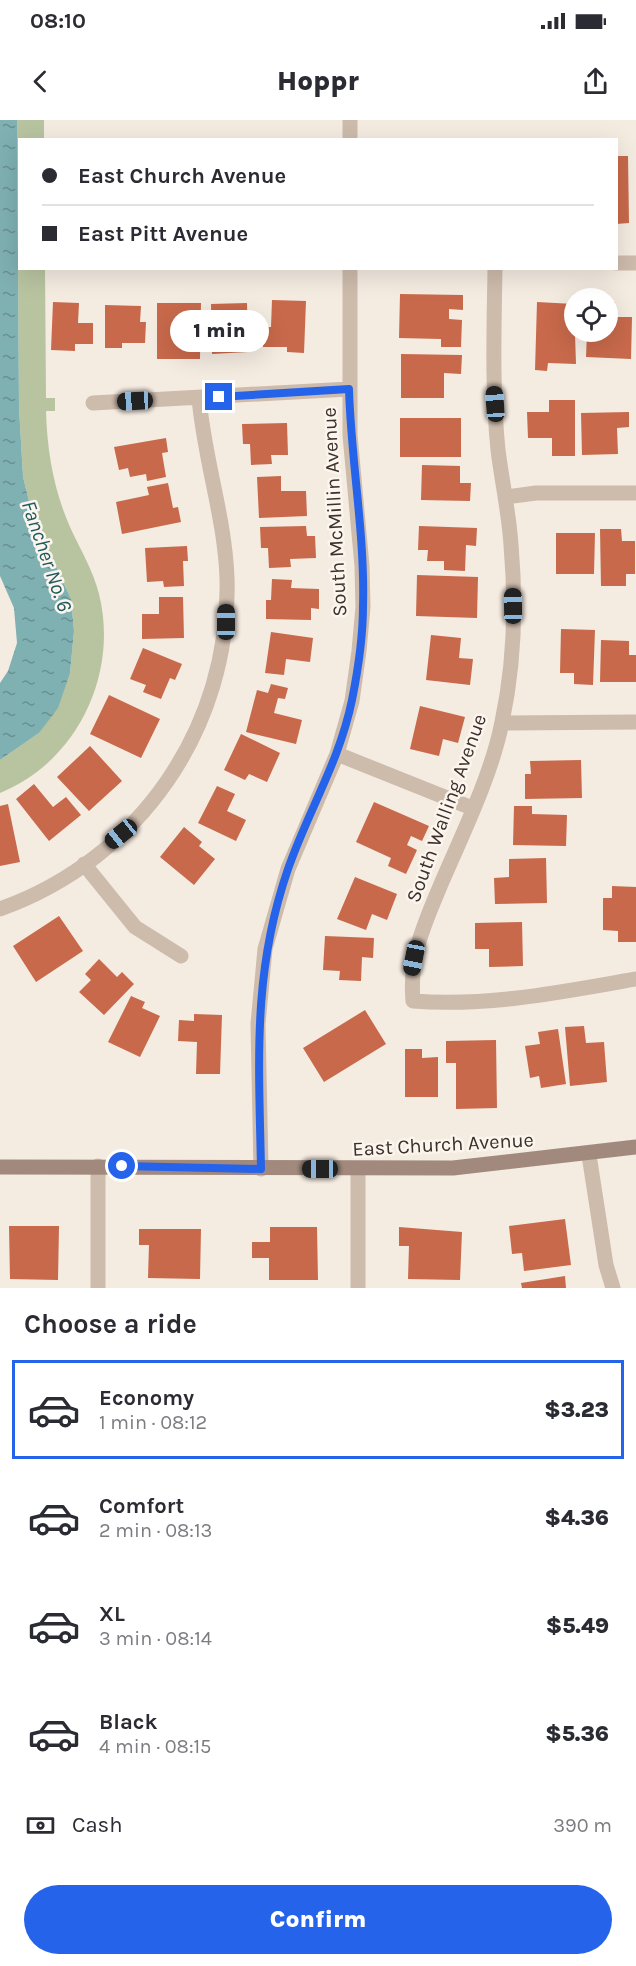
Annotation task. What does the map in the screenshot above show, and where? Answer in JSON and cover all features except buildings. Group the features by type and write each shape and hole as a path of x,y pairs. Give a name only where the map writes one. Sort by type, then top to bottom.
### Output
{"street":[{"path":"350,120 350,138"},
{"path":"618,263 636,263"},
{"name":"South McMillin Avenue","path":"261,1169 258,1024 265,949 288,869 337,754 352,701 363,607 349,389 350,270"},
{"name":"South Walling Avenue","path":"495,270 494,381 498,452 511,546 513,606 502,723 472,808 417,941 411,976 413,1001 445,1004 503,1001 636,979"},
{"path":"93,403 349,389"},
{"path":"0,909 38,894 84,864 121,834 167,783 197,729 222,658 226,622 226,576 199,398"},
{"path":"506,497 536,493 636,494"},
{"path":"502,723 636,722"},
{"path":"337,754 472,808"},
{"path":"84,864 135,927 182,956"},
{"name":"East Church Avenue","path":"0,1167 98,1166 358,1170 453,1168 589,1155 636,1148"},
{"path":"589,1155 606,1266 613,1288"},
{"path":"98,1166 98,1288"},
{"path":"358,1170 358,1288"}],"green space":[{"path":"17,120 44,120 44,138 18,138 18,264"},
{"path":"18,270 45,270 46,398 55,398 55,411 46,411 50,456 64,513 90,568 99,594 104,624 103,654 97,684 86,712 70,738 51,760 27,779 0,793 0,760 39,733 70,673 74,631 71,599 33,517 23,477 19,408"}],"water":[{"name":"Fancher No. 6","path":"0,120 17,120 19,408 23,477 33,517 71,599 74,631 70,673 58,708 39,733 0,760 0,683 8,671 17,643 14,608 0,576"}],"route":[{"path":"122,1166 261,1169 258,1024 265,949 288,869 320,799 337,754 352,701 359,651 363,607 363,566 350,435 349,389 219,397"}]}
